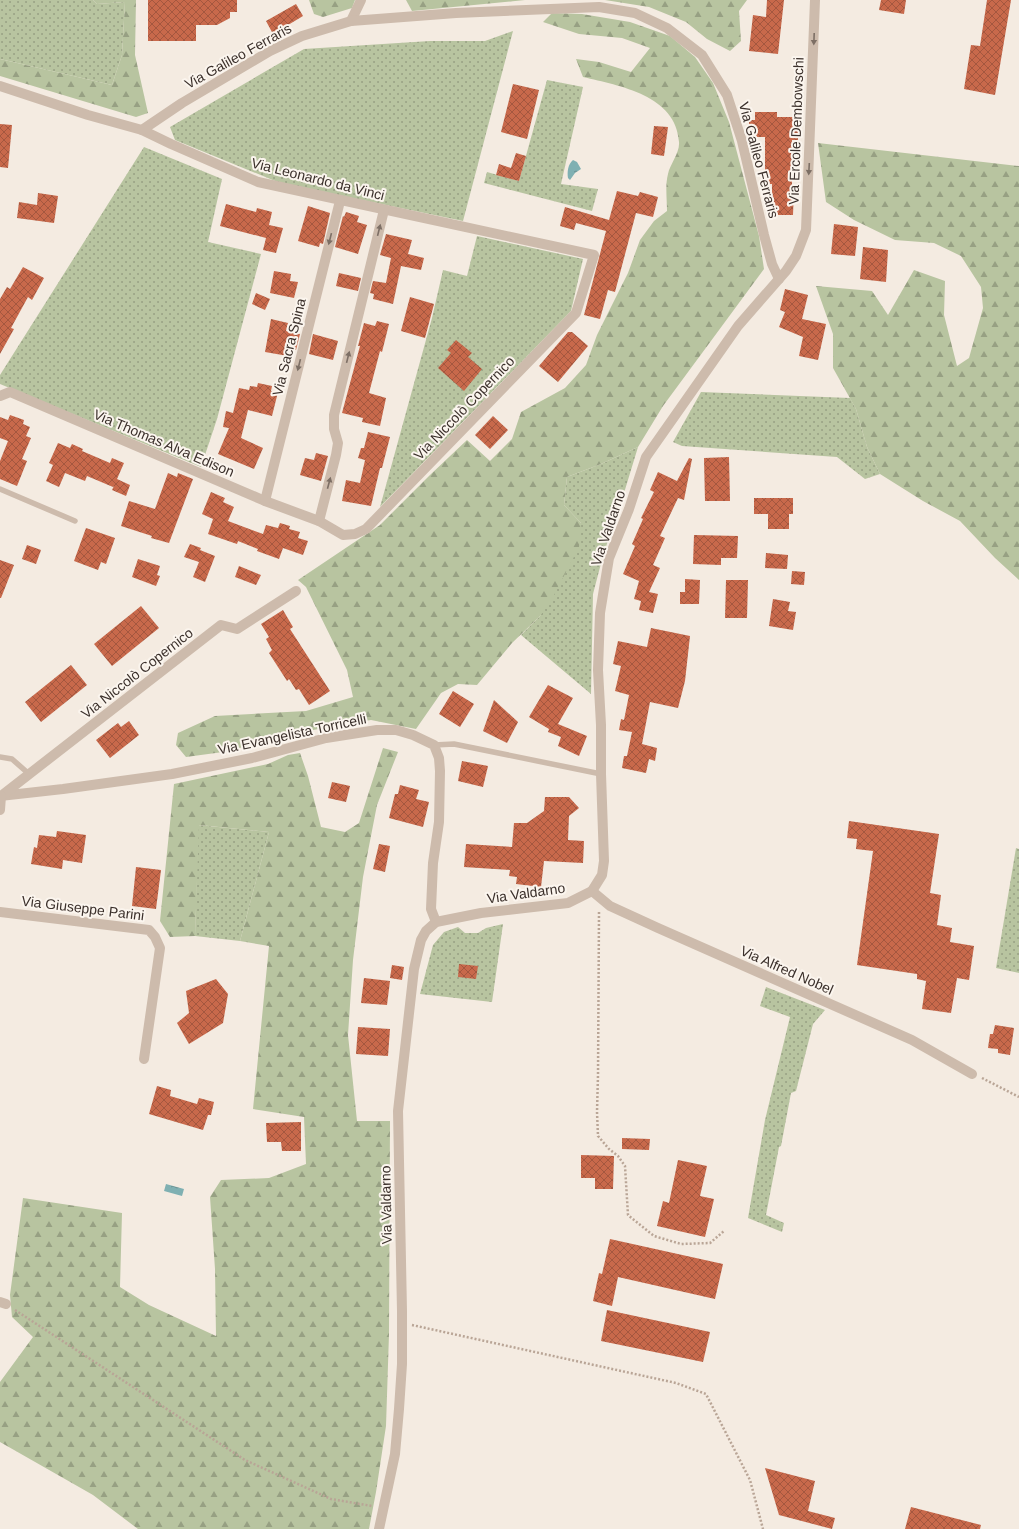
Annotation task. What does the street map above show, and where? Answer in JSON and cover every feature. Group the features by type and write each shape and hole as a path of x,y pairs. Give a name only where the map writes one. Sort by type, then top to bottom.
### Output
{"street":[{"path":"351,21 361,0"},
{"name":"Via Ercole Dembowschi","path":"779,279 796,256 806,230 814,0"},
{"name":"Via Galileo Ferraris","path":"142,130 182,103 270,51 302,36 351,21 456,13 599,7 635,13 667,28 702,55 727,95 742,141 772,264 779,279"},
{"name":"Via Leonardo da Vinci","path":"0,86 88,115 142,130 170,144 258,182 594,255"},
{"name":"Via Sacra Spina","path":"265,501 340,201"},
{"path":"319,521 338,443 334,429 334,415 384,210"},
{"name":"Via Niccolò Copernico","path":"319,521 343,535 355,534 366,529 576,314 594,255"},
{"name":"Via Valdarno","path":"379,1529 395,1454 402,1364 398,1111 414,969 421,940 426,931 436,922 481,913 568,903 596,894 602,876 604,861 601,725 598,670 600,621 609,558 629,509 646,457 722,347 738,326 779,279"},
{"name":"Via Thomas Alva Edison","path":"0,396 10,392 265,501 319,521"},
{"name":"Via Niccolò Copernico","path":"1,796 221,625 237,629 296,590"},
{"name":"Via Evangelista Torricelli","path":"1,796 172,774 252,758 326,738 377,730 396,730 413,735 434,745"},
{"path":"434,745 439,758 440,771 439,822 433,863 431,910 436,922"},
{"path":"0,810 1,796"},
{"name":"Via Alfred Nobel","path":"596,894 610,906 912,1040 972,1074"},
{"name":"Via Giuseppe Parini","path":"0,912 150,930 156,937 160,948 144,1059"}],"lane":[{"path":"0,489 75,521"},
{"path":"434,745 454,744 601,774"},
{"path":"0,757 12,759 29,774"}],"path":[{"path":"596,894 598,1136 609,1149 618,1156 625,1166 628,1215 654,1236 681,1244 710,1243 724,1231"},
{"path":"972,1074 1019,1097"},
{"path":"3,1303 245,1460 331,1499 384,1508"},
{"path":"402,1322 676,1383 706,1394 750,1480 763,1529"}],"green space":[{"path":"0,0 93,0 97,4 125,2 122,55 112,85 0,59"},
{"path":"93,0 136,0 135,55 148,113 136,117 0,76 0,59 112,85 122,55 125,2 97,4"},
{"path":"309,0 355,0 352,8 323,17 314,14"},
{"path":"406,0 525,0 412,11"},
{"path":"605,0 747,0 739,11 741,41 730,51 707,39 686,22 649,7"},
{"path":"552,13 582,14 630,22 670,36 695,57 713,83 729,122 759,236 764,269 663,406 638,447 601,464 567,477 564,505 581,523 579,547 553,597 540,616 512,643 477,685 458,684 441,693 416,729 371,720 313,730 223,752 186,757 176,745 178,733 215,716 306,711 353,697 347,670 306,587 298,580 380,525 467,440 490,461 512,439 521,412 565,388 586,365 597,335 628,273 640,240 654,221 667,211 667,178 679,146 676,126 668,113 657,103 644,95 613,84 583,77 576,59 599,62 631,72 650,48 622,38 579,34 543,22"},
{"path":"513,31 463,221 280,183 175,140 170,127 304,49 430,41 485,41"},
{"path":"547,80 583,87 561,184 598,189 592,211 484,183 487,172 519,181"},
{"path":"818,143 1019,166 1019,580 995,558 960,521 923,501 880,474 867,447 856,409 833,368 833,334 816,286 872,291 888,315 914,270 945,281 944,315 957,366 969,358 983,308 981,287 961,256 934,243 895,240 854,220 826,202"},
{"path":"144,147 222,179 208,242 261,254 217,419 201,467 0,384 0,375"},
{"path":"477,236 583,259 571,311 380,507 432,318 443,270 467,276"},
{"path":"701,392 850,398 856,409 867,447 880,474 865,479 837,457 682,446 673,442"},
{"path":"638,447 617,516 604,552 593,594 591,694 521,635 540,616 581,523 564,505 567,477 601,464"},
{"path":"383,748 398,752 377,805 363,877 353,960 348,1035 357,1121 390,1121 389,1334 386,1426 369,1529 138,1529 93,1495 0,1442 0,1382 33,1337 12,1317 10,1295 23,1198 122,1213 120,1287 149,1305 216,1336 215,1269 210,1197 221,1180 269,1178 306,1164 304,1117 253,1109 269,946 240,941 269,832 199,825 195,936 170,937 160,921 174,784 268,764 288,755 300,753 308,776 321,827 345,832 359,823"},
{"path":"198,825 269,832 240,941 195,936"},
{"path":"1016,848 1019,849 1019,973 996,968"},
{"path":"503,924 492,1002 420,994 433,945 444,932 458,927 465,933 478,933 486,928"},
{"path":"766,987 825,1010 813,1024 796,1091 791,1093 781,1146 779,1147 766,1215 784,1223 782,1232 748,1218 765,1120 790,1017 760,1006"}],"water":[{"path":"573,160 577,162 581,169 575,173 570,180 568,178 568,171"},
{"path":"166,1184 184,1189 182,1196 164,1191"}],"building":[{"path":"148,0 237,0 237,12 230,12 230,18 217,25 196,25 196,41 148,41"},
{"path":"767,0 784,0 778,54 749,51 753,15 766,17"},
{"path":"881,0 906,0 904,14 879,10"},
{"path":"987,0 1011,0 995,95 964,89 971,45 980,46"},
{"path":"296,4 303,16 273,34 266,21"},
{"path":"513,84 539,90 527,139 501,132"},
{"path":"755,112 777,112 777,117 798,117 798,140 792,140 792,188 794,188 793,215 772,215 772,184 765,184 765,137 749,137 749,120 755,120"},
{"path":"0,124 12,125 8,168 0,167"},
{"path":"654,126 668,127 664,156 651,154"},
{"path":"516,153 526,156 519,181 496,175 499,164 511,168"},
{"path":"617,191 638,196 640,192 658,197 653,217 636,213 615,292 608,290 600,319 584,315 606,231 576,223 574,230 560,226 565,207 609,220"},
{"path":"38,193 58,196 54,223 17,218 19,202 37,205"},
{"path":"226,204 256,212 257,208 272,212 269,225 283,228 276,253 263,250 266,238 220,226"},
{"path":"308,206 330,213 323,244 320,243 319,247 298,241"},
{"path":"346,212 359,216 357,222 367,225 358,254 335,247 343,216 344,217"},
{"path":"834,224 858,227 855,256 831,254"},
{"path":"386,234 412,240 408,254 424,258 421,270 401,266 393,304 373,299 374,294 370,293 373,281 386,283 391,258 380,255"},
{"path":"863,247 888,250 886,282 860,279"},
{"path":"23,267 44,278 32,300 28,297 11,328 14,329 0,354 0,299 7,287 10,289"},
{"path":"274,271 291,274 290,281 298,282 294,298 270,293"},
{"path":"339,273 361,278 358,291 336,286"},
{"path":"785,289 808,295 802,319 826,324 818,360 799,356 803,337 779,327 785,312 780,310"},
{"path":"256,293 270,299 265,310 252,304"},
{"path":"410,297 434,304 425,338 401,331"},
{"path":"271,319 288,323 286,331 300,334 296,350 290,349 288,356 265,352"},
{"path":"377,321 389,324 369,393 386,398 380,426 362,422 363,418 342,413 360,346 358,346 364,323 375,326"},
{"path":"568,332 572,332 588,346 558,382 539,366"},
{"path":"313,334 338,341 333,360 309,354"},
{"path":"456,340 472,353 468,357 482,369 464,391 438,368 451,353 447,350"},
{"path":"258,383 272,386 271,391 278,392 272,416 248,410 241,438 263,448 254,469 218,454 229,428 223,427 226,411 233,413 239,388 249,390 250,386 257,387"},
{"path":"10,415 24,420 23,424 30,427 26,436 31,438 22,459 27,461 17,486 0,479 0,461 8,441 0,438 0,417 8,420"},
{"path":"493,416 508,430 490,449 475,435"},
{"path":"368,432 390,437 382,468 380,468 371,506 342,501 346,480 360,483 365,460 358,458 361,448 364,448"},
{"path":"58,443 70,448 72,444 83,449 82,451 110,463 112,458 124,463 117,479 130,485 126,496 112,490 114,486 113,487 87,476 85,481 65,473 59,487 46,481 53,465 49,463"},
{"path":"316,453 328,456 321,481 300,475 305,458 314,460"},
{"path":"729,457 730,501 705,501 704,458"},
{"path":"689,458 692,459 684,500 678,498 660,536 665,538 653,565 660,568 649,592 658,594 653,613 639,610 641,601 634,599 639,581 623,574 635,546 632,544 643,519 641,518 654,492 650,490 658,472 677,481"},
{"path":"168,473 177,477 178,473 193,479 169,543 151,538 152,536 121,526 129,501 155,509"},
{"path":"211,492 225,498 223,502 234,507 228,521 263,534 266,525 278,528 280,523 290,526 289,529 300,532 298,538 308,541 303,555 283,548 279,559 257,551 258,549 238,541 237,544 208,534 213,519 202,514"},
{"path":"754,498 793,498 793,514 789,514 789,529 768,529 768,514 754,514"},
{"path":"86,528 115,538 106,564 101,562 98,570 74,561"},
{"path":"694,535 738,536 737,558 721,558 721,565 693,564"},
{"path":"190,544 215,556 205,582 193,577 199,562 184,557"},
{"path":"27,545 41,550 36,564 22,559"},
{"path":"766,553 788,555 787,569 765,568"},
{"path":"138,559 160,566 157,575 160,576 156,586 132,577"},
{"path":"0,560 14,565 1,598 0,598"},
{"path":"239,566 261,575 256,585 235,577"},
{"path":"792,571 805,572 804,585 791,584"},
{"path":"685,579 700,580 699,604 680,604 680,592 685,592"},
{"path":"726,580 748,580 747,618 725,618"},
{"path":"773,599 790,602 788,611 796,612 793,630 769,626"},
{"path":"141,606 159,628 112,666 94,644"},
{"path":"283,610 293,627 290,629 330,691 309,705 299,689 296,690 289,679 287,681 269,653 272,650 266,639 269,637 261,624"},
{"path":"651,628 690,636 685,681 678,708 650,702 642,744 657,748 655,761 649,759 646,773 622,768 624,756 627,756 632,732 619,730 621,719 624,720 629,695 615,691 621,666 613,664 618,641 647,647"},
{"path":"71,665 87,685 41,722 25,702"},
{"path":"548,685 573,698 558,724 587,736 579,756 558,746 561,737 548,732 549,729 529,717"},
{"path":"453,691 474,704 460,727 439,714"},
{"path":"494,700 518,722 507,743 483,731"},
{"path":"129,721 139,735 110,758 96,740 118,723 121,727"},
{"path":"462,761 488,766 483,787 458,781"},
{"path":"332,782 350,786 346,802 328,798"},
{"path":"400,785 419,790 416,799 429,802 423,827 389,818 395,794 398,794"},
{"path":"545,797 569,797 579,808 569,816 568,840 584,841 583,863 544,861 541,887 516,884 517,877 509,876 510,870 464,867 466,844 512,847 514,823 527,823 544,811"},
{"path":"849,821 939,834 930,893 941,895 937,925 952,928 950,942 974,946 969,980 957,978 951,1013 922,1009 926,981 917,979 917,974 857,965 873,851 856,849 857,839 847,838"},
{"path":"57,831 86,835 82,863 63,860 62,869 31,864 34,847 37,848 39,835 56,837"},
{"path":"379,844 390,846 385,872 373,869"},
{"path":"136,867 161,870 156,909 132,906"},
{"path":"459,964 478,966 476,979 458,977"},
{"path":"392,965 404,967 402,980 390,978"},
{"path":"364,978 390,981 387,1005 361,1003"},
{"path":"216,979 228,994 223,1023 189,1044 177,1023 189,1013 186,991"},
{"path":"995,1025 1014,1028 1010,1055 998,1053 998,1049 988,1048 990,1034 993,1034"},
{"path":"358,1027 390,1029 388,1056 356,1054"},
{"path":"157,1086 171,1090 170,1096 197,1104 199,1098 214,1102 211,1115 208,1115 203,1130 149,1114"},
{"path":"301,1122 301,1151 282,1151 281,1142 267,1142 266,1123"},
{"path":"622,1138 650,1139 649,1150 622,1149"},
{"path":"581,1155 614,1156 613,1189 595,1189 595,1178 581,1178"},
{"path":"678,1160 707,1166 700,1196 714,1199 705,1237 657,1226 663,1201 669,1203"},
{"path":"610,1239 723,1264 715,1299 618,1277 612,1306 593,1301 599,1273 602,1274"},
{"path":"607,1310 710,1332 703,1362 601,1341"},
{"path":"765,1468 815,1481 808,1511 835,1518 832,1529 779,1515"},
{"path":"911,1507 981,1525 980,1529 905,1529"}]}
